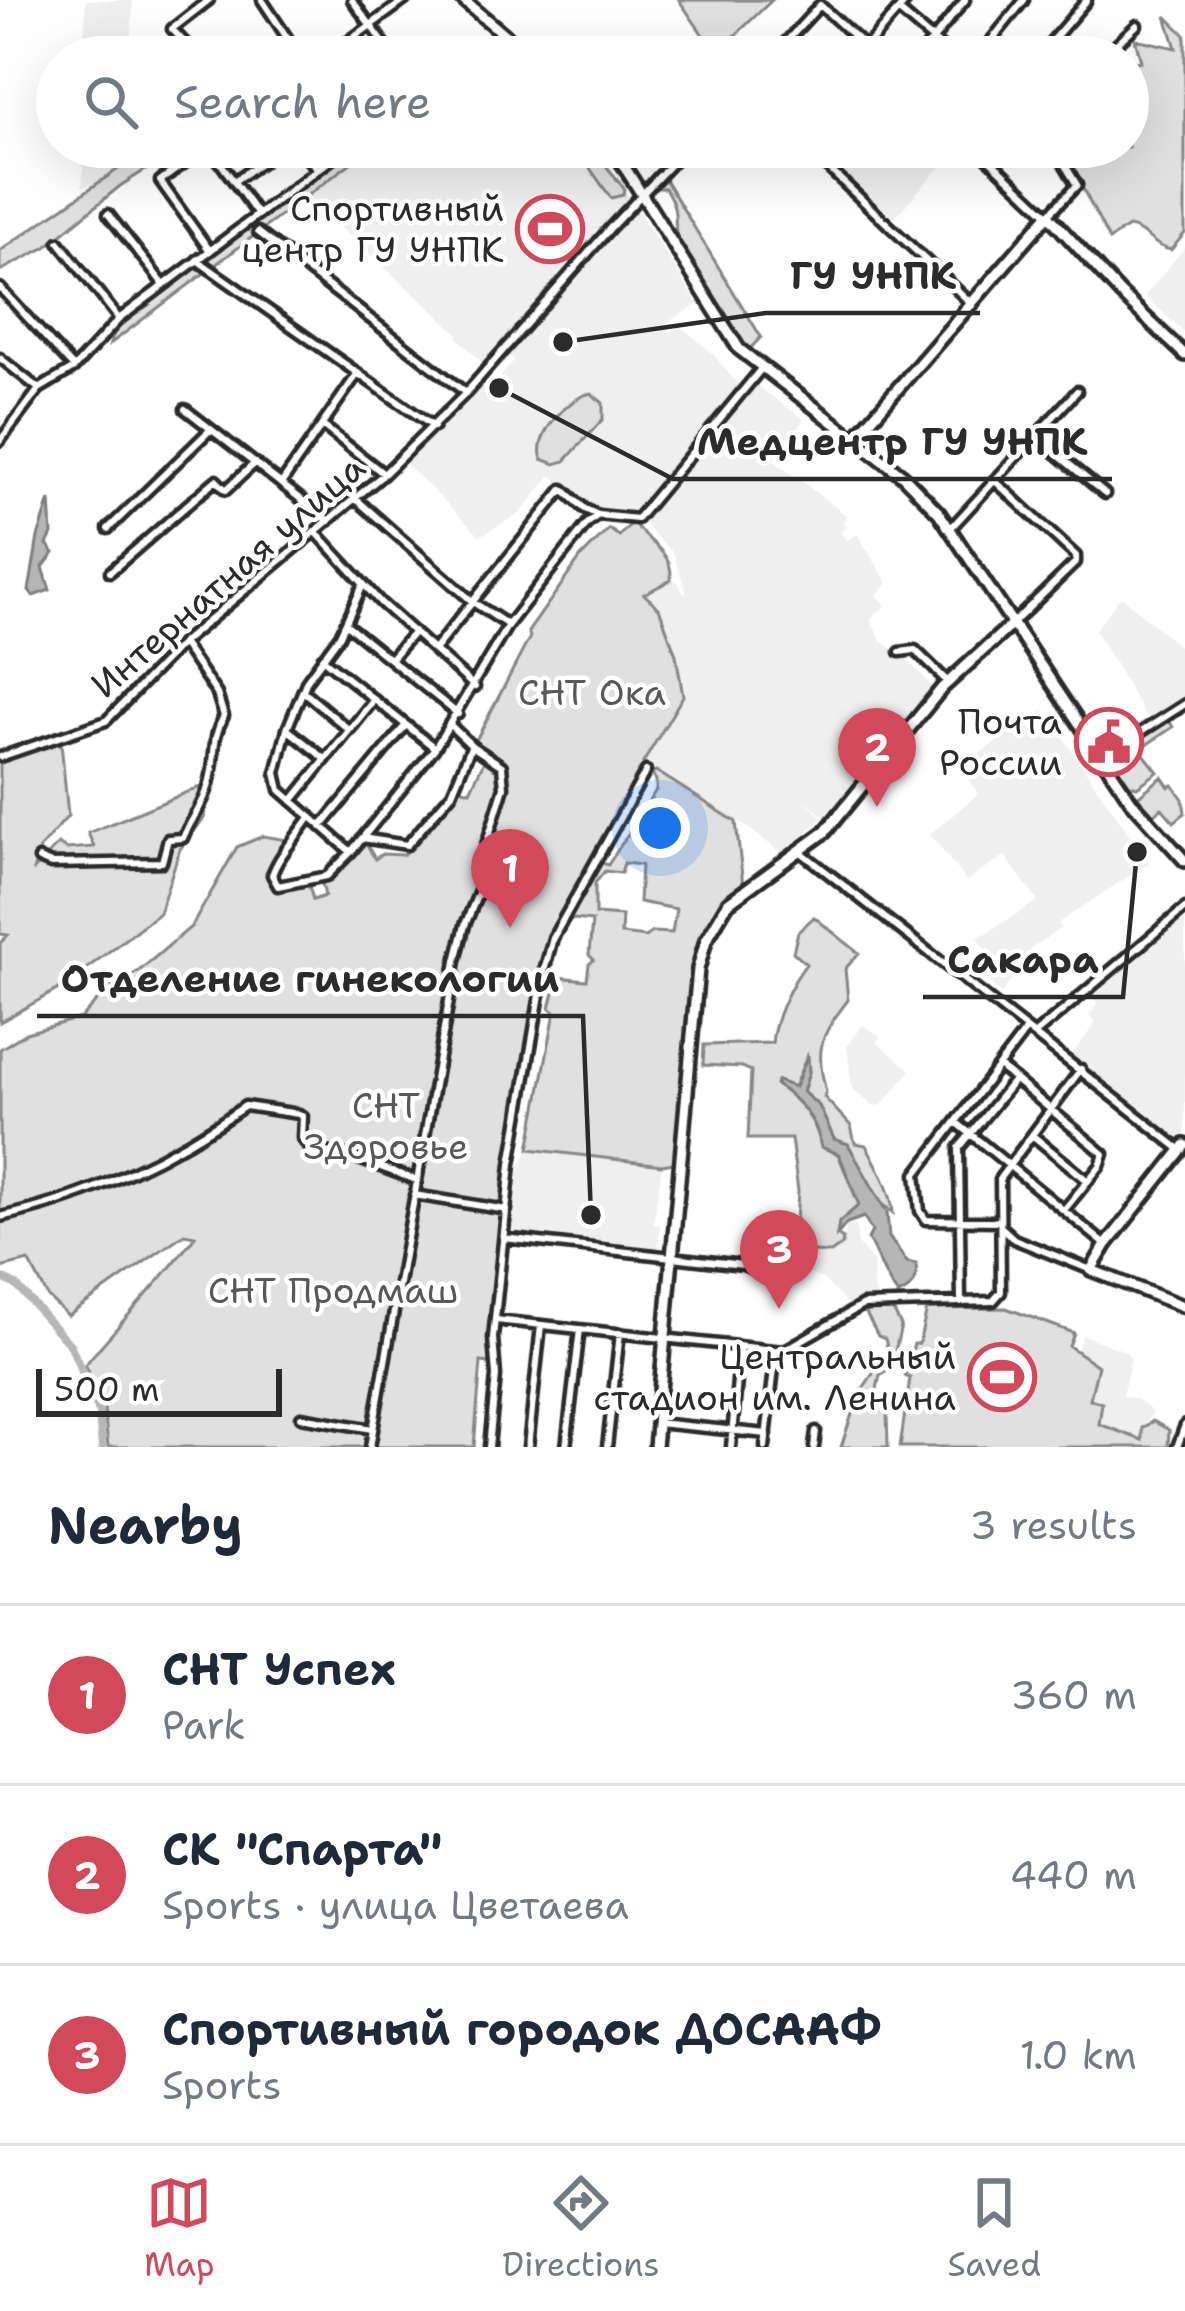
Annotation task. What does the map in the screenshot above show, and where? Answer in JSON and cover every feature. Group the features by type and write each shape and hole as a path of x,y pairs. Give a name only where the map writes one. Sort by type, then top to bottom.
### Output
{"main road":[{"path":"463,0 506,36"},
{"path":"626,168 726,332 761,369 903,476 950,529 1101,757 1148,823 1185,861"},
{"path":"854,439 1048,215 1185,355"},
{"path":"655,1447 702,951 715,920 728,903 825,832 948,682 1012,622"},
{"path":"1184,1150 1091,1270 1185,1307"}],"street":[{"path":"178,36 172,29 209,0"},
{"path":"262,0 286,36"},
{"path":"352,0 378,36"},
{"path":"355,36 405,0"},
{"path":"876,36 907,0"},
{"path":"937,36 965,0"},
{"path":"995,36 1024,0"},
{"path":"1056,36 1087,0"},
{"path":"791,36 820,5 854,36"},
{"path":"899,11 929,36"},
{"path":"1126,36 1138,25"},
{"path":"498,36 503,33"},
{"path":"178,168 160,181 210,251"},
{"path":"224,168 258,215"},
{"path":"234,182 254,168"},
{"name":"Интернатная улица","path":"0,757 101,724 182,643 356,499 434,427 666,168"},
{"path":"828,168 973,305"},
{"path":"998,168 1048,215 1077,185 1067,168"},
{"path":"0,441 39,389 74,368 119,320 319,169"},
{"path":"108,214 164,286"},
{"path":"258,232 466,392"},
{"path":"59,242 119,320"},
{"path":"197,260 434,427"},
{"path":"0,288 74,368"},
{"path":"0,358 39,389"},
{"path":"434,650 563,490 598,515 638,520 761,369"},
{"path":"281,484 358,373"},
{"path":"950,529 1077,392"},
{"path":"185,409 329,521"},
{"path":"323,426 384,474"},
{"path":"108,530 210,430"},
{"path":"1034,435 1105,494"},
{"path":"110,572 216,480 226,490 254,464"},
{"path":"994,480 1075,553 1076,562 1012,622"},
{"path":"356,499 472,602 508,626"},
{"path":"310,817 276,862 272,875 278,886 327,876 351,852 435,748 508,626 598,515"},
{"path":"316,532 363,585 475,687"},
{"path":"351,852 280,790 276,777 287,729 303,692 346,624 363,585"},
{"path":"346,624 458,714"},
{"path":"391,658 414,632"},
{"path":"40,859 51,865 162,862 168,839 183,838 210,782 213,736 224,716 217,694 182,643"},
{"path":"900,652 914,650 948,682"},
{"path":"322,658 435,748"},
{"path":"303,692 347,728"},
{"path":"292,801 374,700"},
{"path":"1101,757 1185,704"},
{"path":"370,1447 456,961 491,860 485,842 504,787 502,766 450,725"},
{"path":"321,827 405,726"},
{"path":"287,729 324,758"},
{"path":"362,838 407,845 452,793 472,746"},
{"path":"489,1447 496,1376 493,1338 519,1105 553,938 646,771"},
{"path":"801,852 1184,1150"},
{"path":"1091,1270 1014,1239 999,1223 923,1218 916,1174 1031,1032 1185,908"},
{"path":"1000,1067 1102,1150 1102,1162 1064,1210"},
{"path":"496,1320 776,1351 789,1350 860,1306 993,1301 1001,1292 1000,1178 1081,1069"},
{"path":"961,1302 958,1155 1015,1079"},
{"path":"0,1216 89,1189 174,1153 244,1106 299,1114 302,1138 311,1150 350,1156 416,1180"},
{"path":"956,1122 1106,1245"},
{"path":"1032,1135 1088,1181"},
{"path":"414,1195 507,1210"},
{"path":"504,1238 743,1265 761,1272"},
{"path":"1001,1249 1014,1239"},
{"path":"528,1447 541,1325"},
{"path":"566,1447 580,1329"},
{"path":"607,1447 620,1333"},
{"path":"731,1447 740,1347"},
{"path":"765,1447 776,1351"},
{"path":"301,1417 373,1429"},
{"path":"657,1423 766,1435"},
{"path":"1177,1447 1185,1425"},
{"path":"814,1447 816,1431"}],"shaded area":[{"path":"86,0 133,0 131,36 84,36"},
{"path":"83,168 118,168 95,184 82,186"},
{"path":"344,168 607,168 698,304 665,324 669,332 680,325 741,388 637,516 591,512 551,475 521,513 480,536 405,463 482,384 494,385 514,360 500,346 484,364 458,333 306,197"},
{"path":"840,168 939,168 894,218"},
{"path":"1185,247 1185,333 1145,296"},
{"path":"754,384 804,419 773,460 847,516 843,521 847,526 840,533 848,540 857,534 888,583 877,595 886,605 870,619 882,642 905,657 936,691 830,822 803,798 822,818 783,854 643,764 683,696 670,637 644,594 671,580 687,593 673,553 640,521"},
{"path":"50,500 52,534 47,544 54,553 43,567 50,590 33,596 29,591 38,537"},
{"path":"1121,596 1185,652 1185,697 1155,716 1145,716 1095,630"},
{"path":"1044,710 1149,863 1058,923 1061,928 1030,949 1039,970 1030,965 1001,994 986,978 996,966 978,938 1038,901 1005,856 966,881 930,834 978,794 960,767"},
{"path":"1185,912 1185,1140 1180,1146 1070,1057 1096,1023 1089,1016 1098,1003 1089,994"},
{"path":"863,1025 880,1036 877,1042 911,1070 882,1105 874,1106 852,1089 847,1046"},
{"path":"808,1055 803,1092 819,1106 834,1139 848,1144 887,1213 889,1237 907,1262 916,1264 913,1283 898,1295 868,1239 872,1231 864,1217 847,1223 837,1235 839,1222 859,1205 839,1154 821,1147 806,1111 776,1085 777,1081 795,1087"},
{"path":"529,1150 662,1166 653,1224 660,1225 658,1251 512,1233 519,1168"},
{"path":"847,1225 856,1226 858,1244 874,1263 873,1288 878,1299 848,1305 823,1279 793,1268 795,1252 831,1254 841,1247"},
{"path":"1083,1335 1125,1351 1131,1359 1122,1396 1139,1400 1153,1413 1142,1428 1142,1440 1098,1424 1075,1354"}],"green space":[{"path":"679,0 772,0 735,36 704,36"},
{"path":"1166,16 1185,35 1185,233 1171,250 1128,227 1109,240 1075,168 1149,168 1149,42 1176,48"},
{"path":"120,168 149,168 46,247 0,271 0,251"},
{"path":"326,168 344,168 110,344 115,330"},
{"path":"590,168 608,168 624,188 623,195 611,198"},
{"path":"663,176 761,337 748,351 682,250 674,207 665,188 650,188"},
{"path":"591,393 603,403 603,419 565,461 555,464 542,459 543,439 554,419"},
{"path":"633,522 664,554 671,570 671,580 644,594 659,608 676,655 683,696 553,930 542,962 514,1106 490,1363 481,1362 474,1447 108,1447 104,1408 85,1365 195,1236 184,1234 68,1316 48,1297 29,1261 0,1268 0,1049 26,1033 81,1018 109,988 139,971 192,926 237,847 263,836 288,840 266,872 277,887 308,882 313,900 325,896 321,879 338,871 365,842 375,859 382,854 403,855 426,832 457,787 470,791 487,755 474,744 530,637 528,632 581,557 609,529 619,536"},
{"path":"1167,718 1173,727 1140,749 1158,772 1137,787 1124,783 1106,757"},
{"path":"61,742 68,816 40,848 33,871 58,844 66,849 94,847 88,833 212,782 204,818 180,849 159,913 64,986 0,1022 0,943 8,935 0,934 0,761"},
{"path":"656,771 736,822 743,885 712,919 695,950 674,1163 529,1149 558,977 587,980 594,960 589,955 592,921 565,920 597,861 608,865 656,790 651,774","holes":["624,863 641,865 639,902 676,909 672,933 621,934 622,916 595,914 595,883 605,871 621,873"]},
{"path":"1162,777 1183,799 1185,813 1174,822 1162,808 1150,818 1135,799"},
{"path":"814,917 859,953 845,969 848,1000 822,1042 824,1097 851,1126 855,1143 866,1145 887,1188 893,1213 876,1198 848,1144 834,1139 819,1106 803,1092 809,1072 807,1056 794,1087 778,1081 776,1085 806,1112 821,1147 838,1154 859,1205 837,1235 842,1245 831,1253 794,1251 798,1191 791,1139 748,1139 751,1071 703,1065 704,1045 772,1043 784,1002 806,964 793,952 798,932"},
{"path":"863,1308 892,1308 901,1326 891,1368 880,1375 874,1404 887,1411 888,1447 841,1447 858,1396 888,1351"},
{"name":"Центральный стадион им. Ленина","path":"1006,1308 1074,1333 1069,1346 1098,1366 1090,1399 1102,1403 1099,1424 1142,1440 1142,1428 1153,1421 1169,1430 1168,1447 900,1447 910,1378 905,1376 927,1309"}],"waterway":[{"path":"0,1277 16,1285 71,1346 99,1413 102,1447"}],"place":[{"name":"Спортивный центр ГУ УНПК","path":"550,229"},
{"name":"ГУ УНПК","path":"563,342"},
{"name":"Медцентр ГУ УНПК","path":"499,388"},
{"name":"Почта России","path":"1109,742"},
{"name":"СК \"Спарта\"","path":"877,807"},
{"name":"Сакара","path":"1137,852"},
{"name":"СНТ Успех","path":"510,928"},
{"name":"Отделение гинекологии","path":"591,1215"},
{"name":"Спортивный городок ДОСААФ","path":"779,1309"},
{"name":"Центральный стадион им. Ленина","path":"1002,1377"}],"park label":[{"name":"СНТ Ока","path":"592,692"},
{"name":"СНТ Здоровье","path":"386,1126"},
{"name":"СНТ Продмаш","path":"333,1290"}]}
